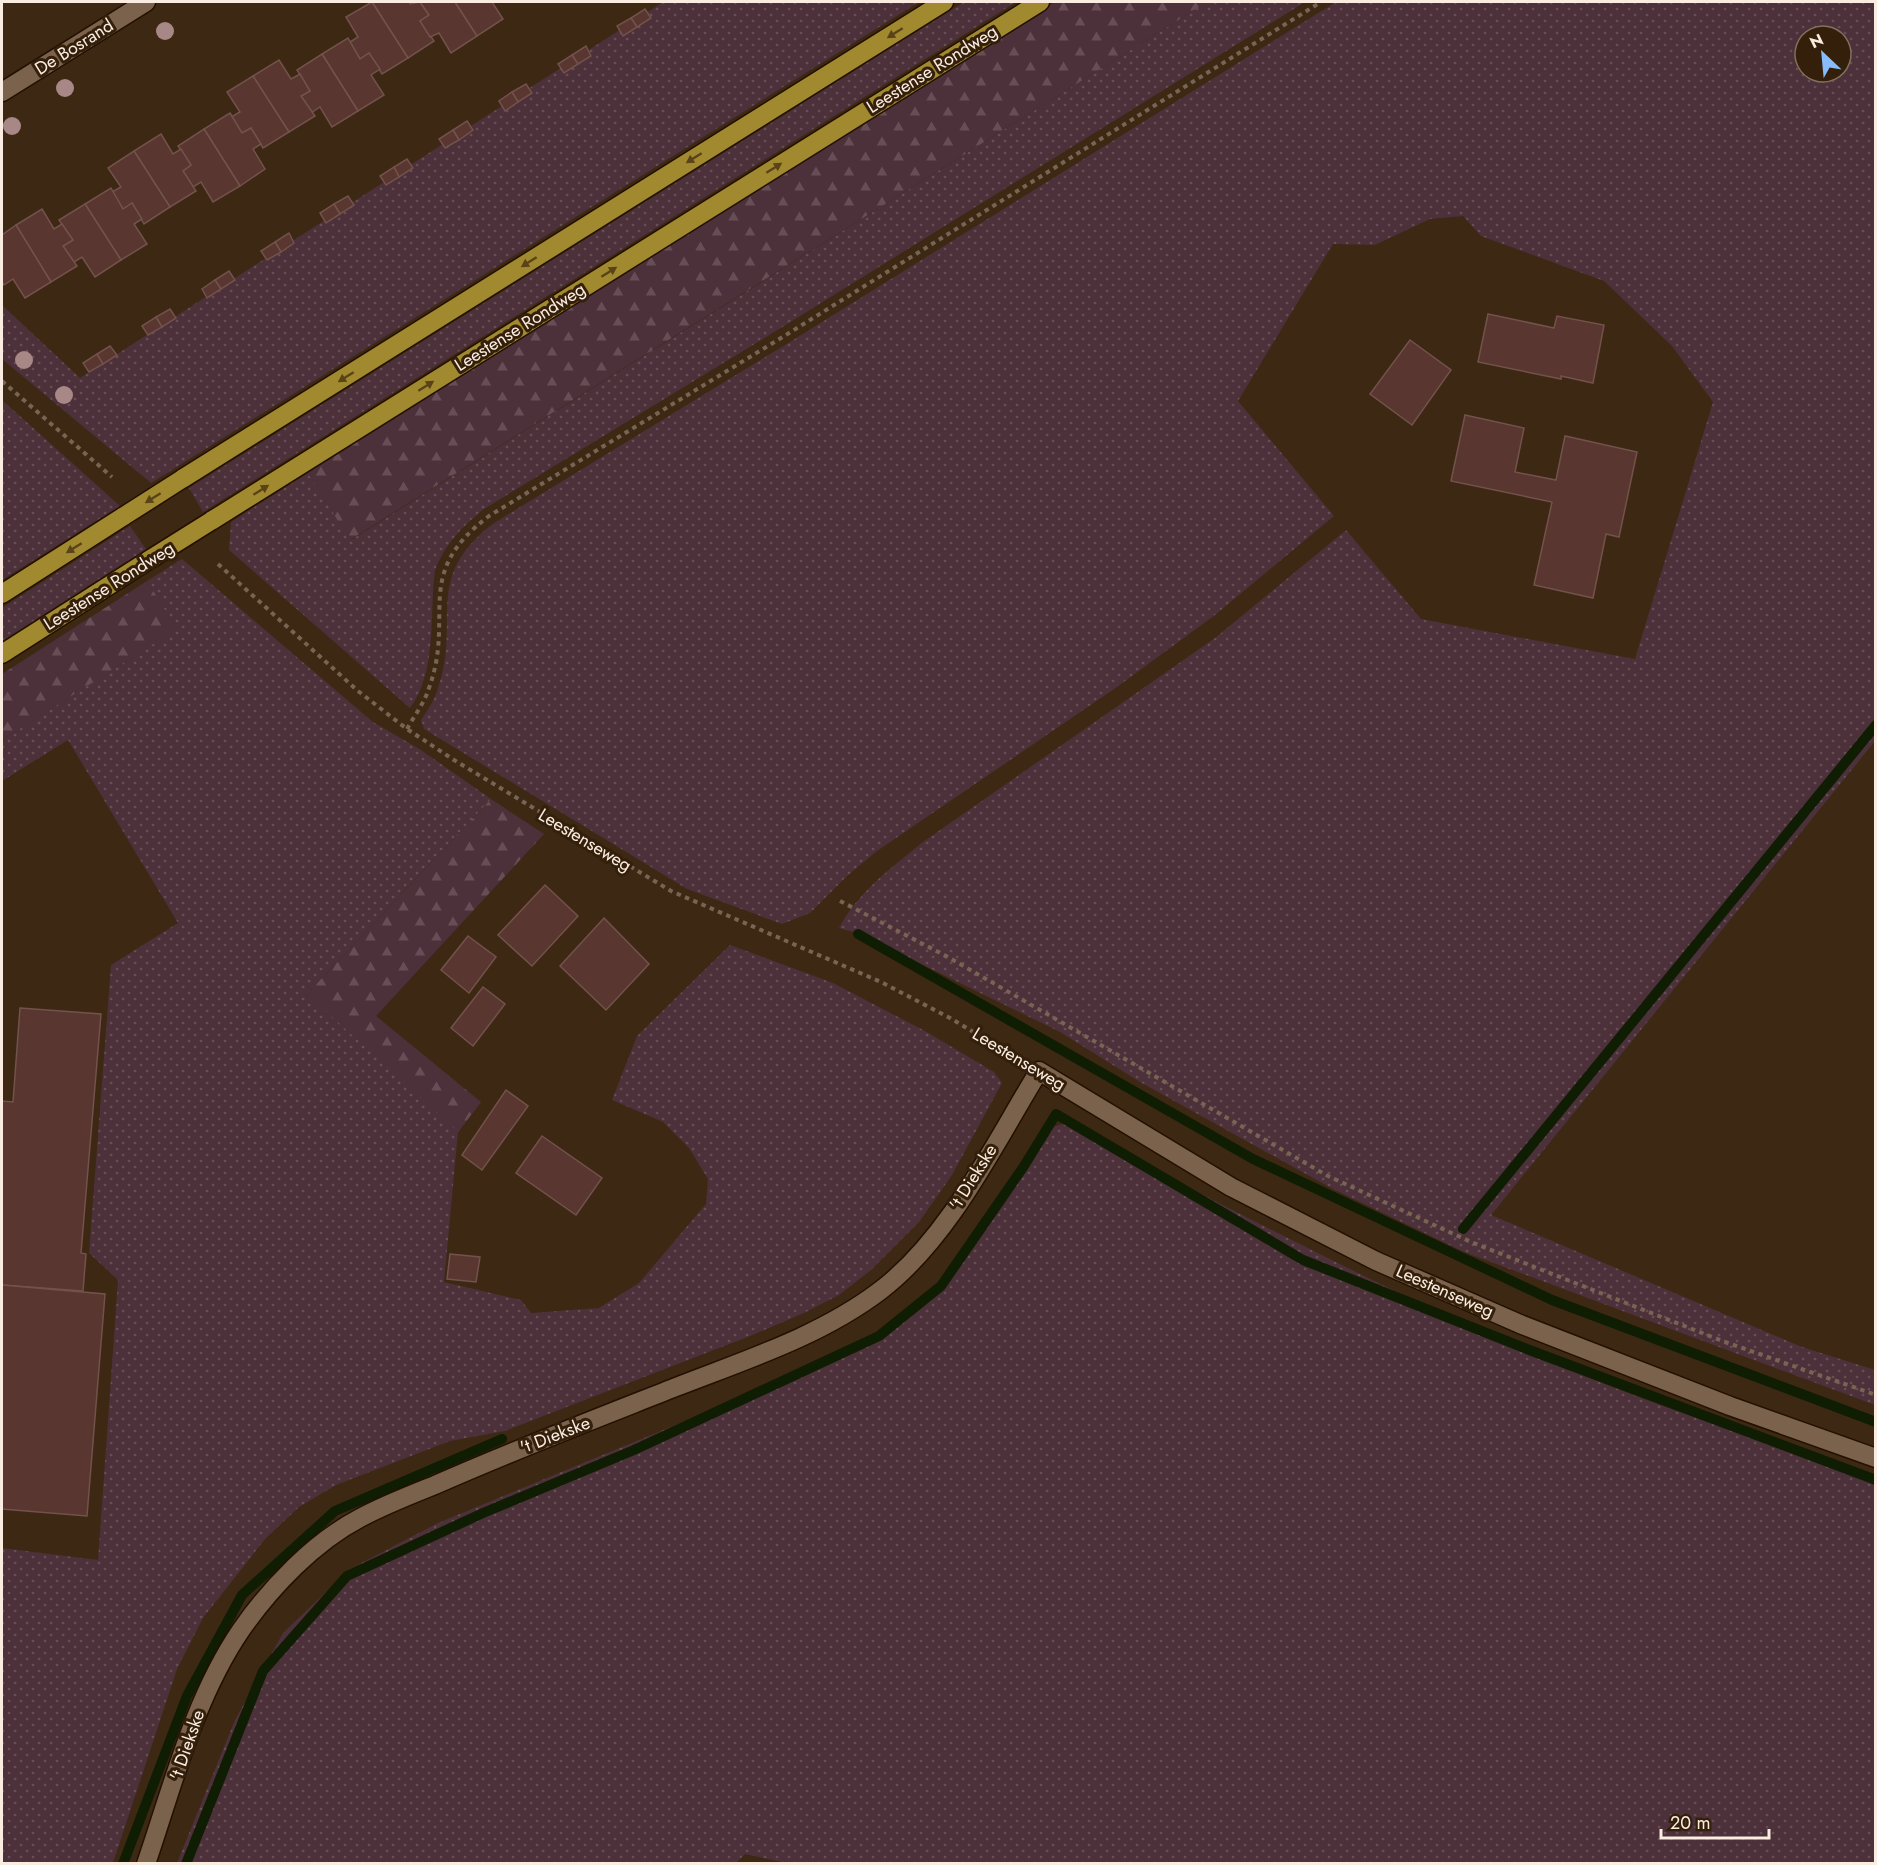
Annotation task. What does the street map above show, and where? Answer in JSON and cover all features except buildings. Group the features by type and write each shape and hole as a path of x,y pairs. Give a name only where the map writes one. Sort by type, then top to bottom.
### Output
{"main road":[{"path":"2,594 944,2"},
{"name":"Leestense Rondweg","path":"2,654 1040,2"}],"street":[{"name":"De Bosrand","path":"2,92 146,2"},
{"name":"Leestenseweg","path":"1039,1071 1230,1187 1376,1261 1531,1329 1730,1407 1875,1458"},
{"name":"'t Diekske","path":"146,1863 202,1703 220,1666 241,1630 267,1597 304,1560 358,1518 499,1456 768,1351 850,1311 881,1290 914,1261 939,1231 1039,1071"}],"path":[{"path":"407,729 429,689 438,644 443,572 448,559 467,533 489,516 781,338 1321,2"},
{"path":"2,381 112,477"},
{"name":"Leestenseweg","path":"218,564 358,691 407,729 569,831 671,891 881,982 950,1018 1039,1071"},
{"path":"840,901 948,957 1329,1176 1471,1242 1725,1342 1875,1395"}],"green space":[{"path":"663,2 919,2 151,483 2,359 2,305 80,378"},
{"path":"964,2 1016,2 203,512 189,488"},
{"path":"1055,2 1207,2 350,540 308,473"},
{"path":"1207,2 1305,2 476,516 450,544 435,570 429,659 419,693 410,708 229,550 231,522 308,473 351,540"},
{"path":"1336,2 1875,2 1875,741 1491,1215 1802,1347 1875,1370 1875,1405 1464,1252 1333,1189 1140,1082 1060,1032 860,934 839,928 866,891 923,842 1215,638 1346,530 1421,619 1635,659 1713,402 1672,346 1604,281 1481,236 1463,216 1430,219 1375,245 1333,244 1238,401 1334,516 1215,615 1117,687 877,851 847,876 810,913 782,924 687,889 424,729 421,720 436,695 444,666 450,582 458,563 471,543 494,523"},
{"path":"2,400 120,506 2,580"},
{"path":"130,526 146,549 2,641 2,608"},
{"path":"182,559 373,722 421,750 491,799 307,994 481,1102 458,1132 444,1282 521,1300 531,1313 599,1308 639,1283 706,1204 708,1179 689,1148 663,1122 612,1100 637,1036 730,945 833,983 925,1031 994,1072 1002,1083 952,1175 919,1222 871,1270 839,1295 750,1336 505,1431 450,1441 336,1485 299,1507 265,1539 203,1618 177,1669 113,1863 2,1863 2,1548 98,1560 118,1280 89,1253 111,965 178,923 68,740 2,781 2,740 176,629 147,581"},
{"path":"147,581 177,629 2,740 2,674"},
{"path":"491,799 544,834 376,1016 481,1102 458,1132 307,994"},
{"path":"1066,1123 1371,1280 1496,1338 1598,1381 1676,1410 1875,1476 1875,1863 791,1864 745,1854 735,1864 177,1863 235,1720 283,1633 350,1569 438,1523 850,1353 907,1315 969,1248 1020,1174 1043,1130"}],"waterway":[{"path":"1463,1229 1876,725"},
{"path":"858,934 1253,1159 1552,1300 1876,1422"},
{"path":"186,1864 263,1671 347,1576 483,1513 634,1450 879,1336 941,1286 1024,1166 1056,1114 1303,1260 1532,1351 1876,1480"},
{"path":"123,1864 187,1696 242,1595 335,1511 502,1439"}]}
